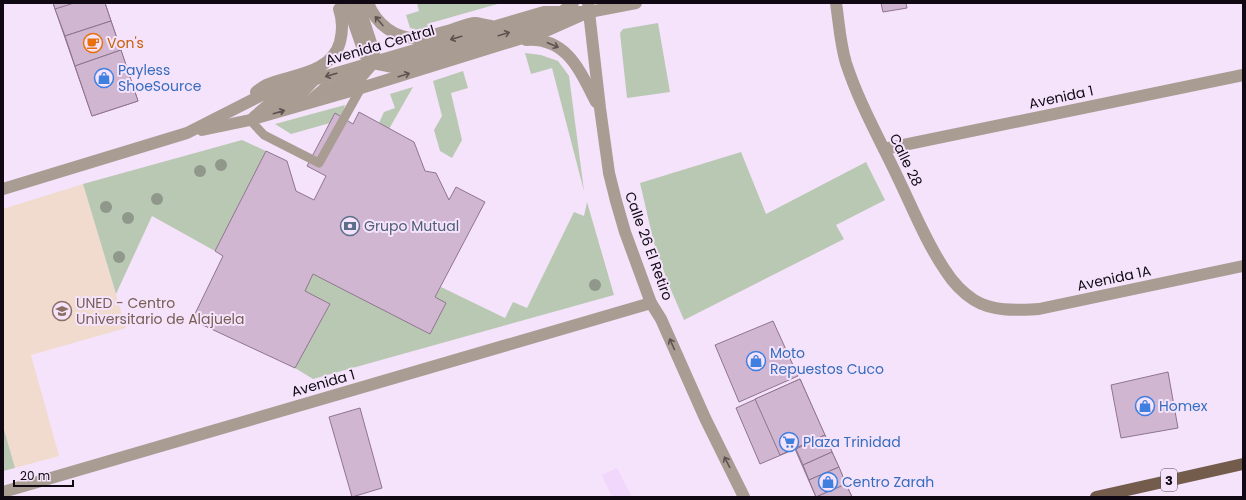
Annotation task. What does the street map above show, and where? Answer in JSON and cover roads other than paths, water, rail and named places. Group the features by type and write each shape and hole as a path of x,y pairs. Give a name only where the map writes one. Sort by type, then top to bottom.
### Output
{"main road":[{"name":"3","path":"1096,497 1243,464"}],"street":[{"path":"368,3 377,20 384,27 400,36 409,38 429,37 474,23 494,27"},
{"path":"523,18 539,3"},
{"path":"348,6 365,55 373,63 392,67 545,22 562,12 573,3"},
{"name":"Avenida Central","path":"187,133 262,95 523,18 544,12 562,12 636,3"},
{"name":"Calle 28","path":"836,3 845,61 862,105 929,242 945,270 958,287 975,301 990,306"},
{"path":"224,114 265,86 314,70 328,62 338,48 348,6"},
{"name":"Avenida Central","path":"3,189 187,133 250,120 501,45 548,30 589,8"},
{"name":"Calle 26 El Retiro","path":"589,8 609,173 625,232 651,303 661,319 704,418 744,497"},
{"path":"501,45 528,40 545,41 558,46 578,67 600,108"},
{"path":"308,103 324,89 360,78 373,63"},
{"name":"Avenida 1","path":"884,149 1243,75"},
{"path":"250,120 268,105 300,95 314,80"},
{"name":"Avenida 1A","path":"990,306 1008,310 1039,309 1243,266"},
{"name":"Avenida 1","path":"3,492 651,303"}],"lane":[{"path":"250,120 264,135 319,163 361,88"}],"place":[{"name":"Von's","path":"93,43"},
{"name":"Payless ShoeSource","path":"104,78"},
{"name":"Grupo Mutual","path":"350,226"},
{"name":"UNED - Centro Universitario de Alajuela","path":"62,311"},
{"name":"Moto Repuestos Cuco","path":"756,361"},
{"name":"Homex","path":"1145,406"},
{"name":"Plaza Trinidad","path":"789,442"},
{"name":"Centro Zarah","path":"828,482"}]}
